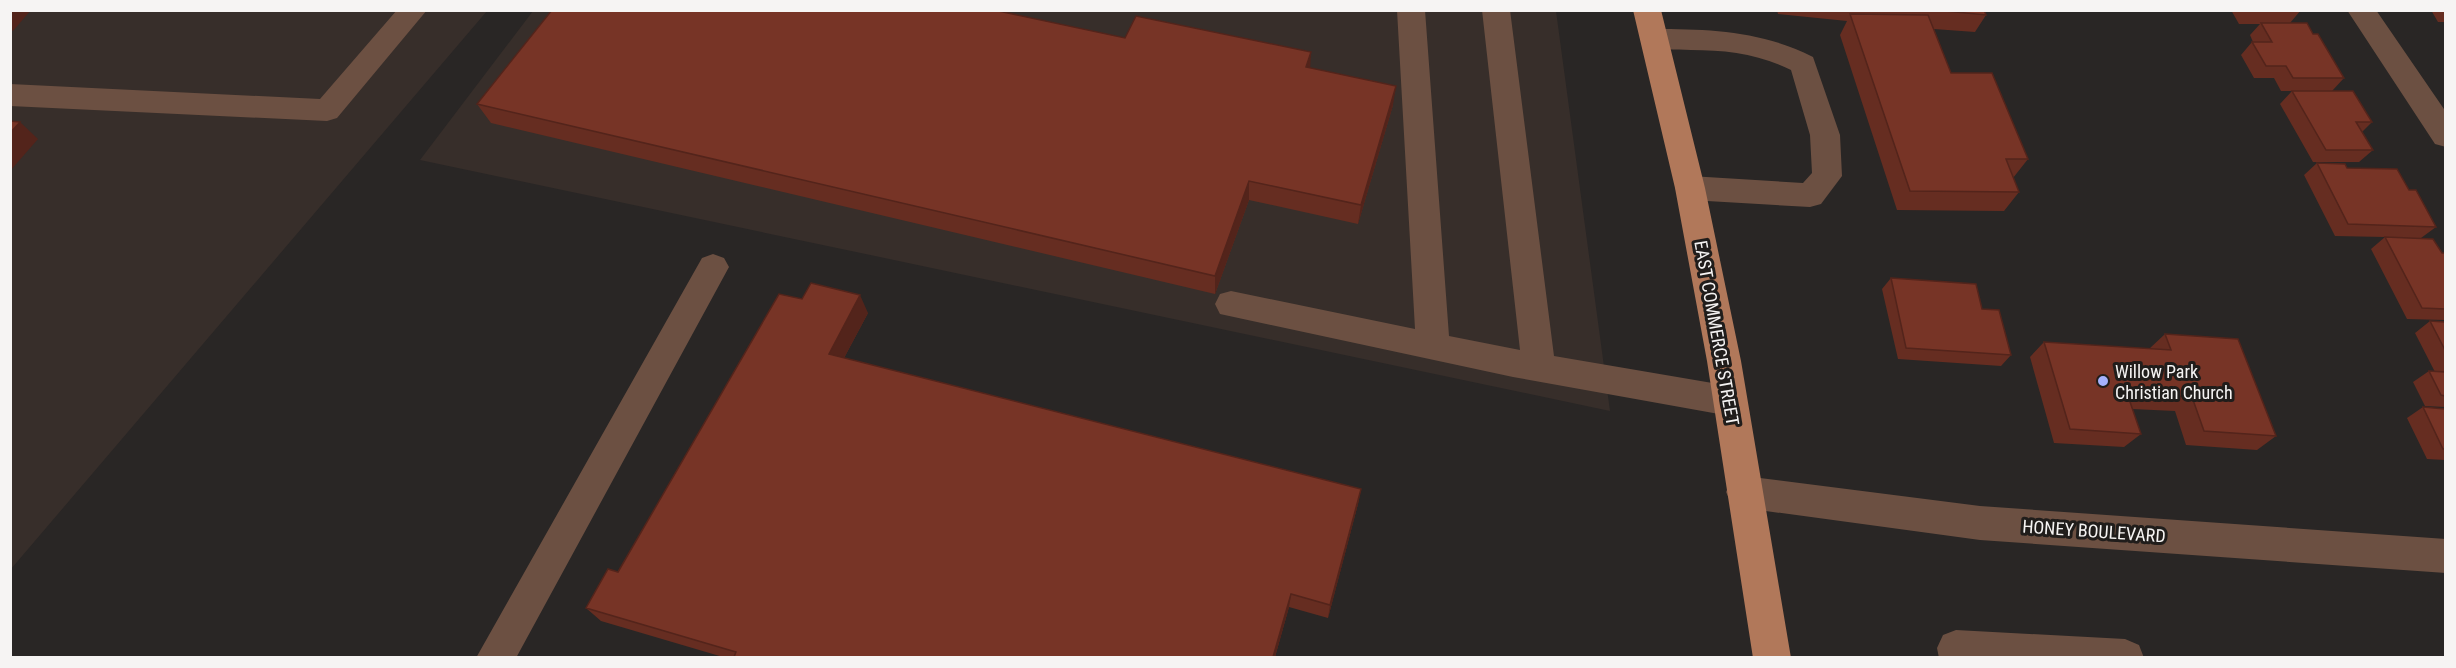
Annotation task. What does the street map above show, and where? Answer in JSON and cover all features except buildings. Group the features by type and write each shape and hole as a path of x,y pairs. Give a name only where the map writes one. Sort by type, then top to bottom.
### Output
{"main road":[{"name":"EAST COMMERCE STREET","path":"1650,25 1690,188 1730,401 1773,657"}],"street":[{"path":"10,95 327,110 413,10"},
{"path":"1411,10 1433,346"},
{"path":"1496,10 1539,367"},
{"path":"2361,10 2445,136"},
{"path":"1650,25 1761,45 1783,52 1803,64 1825,135 1827,176 1810,195 1690,188"},
{"path":"495,657 713,267"},
{"path":"1231,304 1539,367 1730,401"},
{"name":"HONEY BOULEVARD","path":"1744,492 1980,523 2445,556"},
{"path":"1958,657 1956,648 2125,657"}],"shaded area":[{"path":"11,11 487,11 11,569"},
{"path":"533,11 1556,11 1610,411 420,160"}],"place":[{"name":"Willow Park Christian Church","path":"2103,381"}]}
